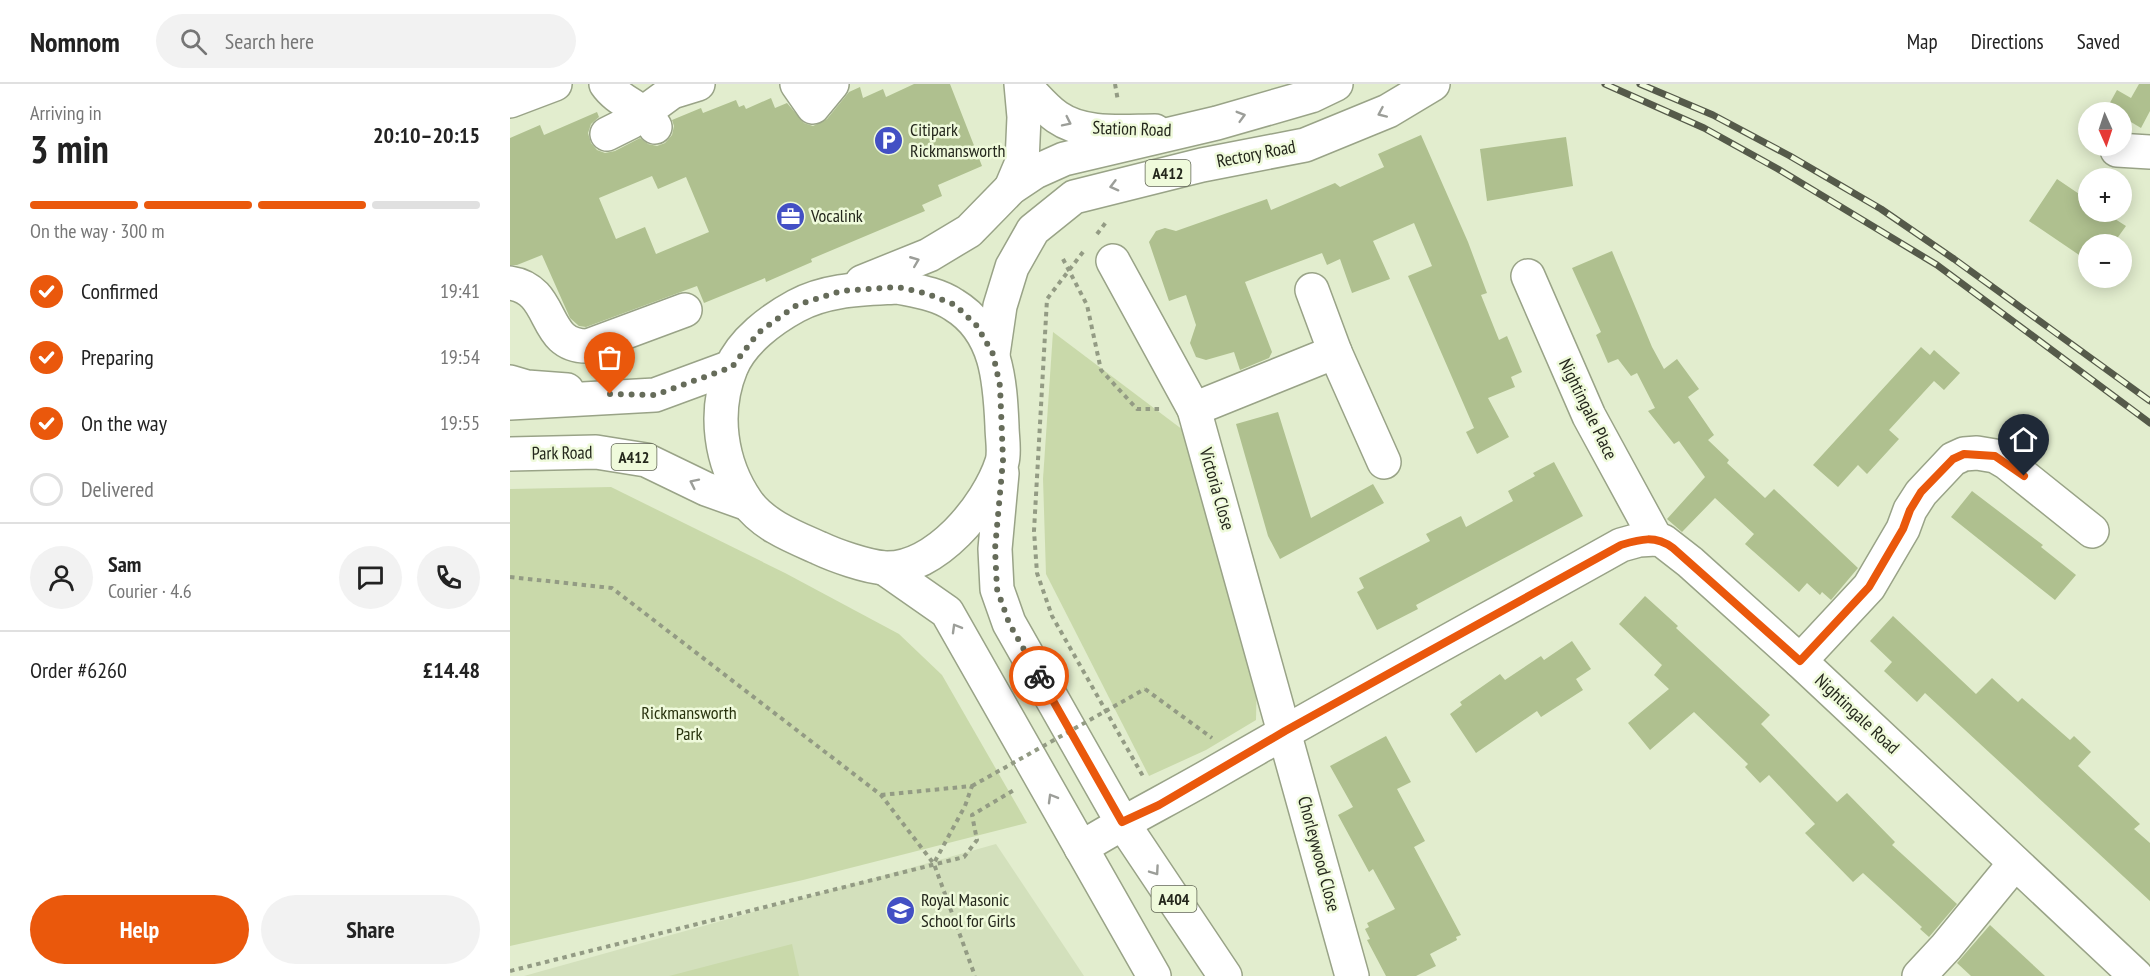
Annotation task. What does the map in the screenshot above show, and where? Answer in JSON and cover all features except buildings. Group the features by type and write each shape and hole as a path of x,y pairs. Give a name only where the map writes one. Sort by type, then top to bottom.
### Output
{"main road":[{"path":"510,101 555,84"},
{"path":"610,89 607,134 631,122 649,120 672,92 698,84"},
{"path":"797,84 813,107 832,84"},
{"name":"Station Road","path":"1022,84 1057,117 1075,127 1113,131 1185,131"},
{"name":"Station Road","path":"1011,188 1023,162 1022,84"},
{"name":"Rectory Road","path":"841,291 929,255 969,231 1011,188 1035,172 1064,159 1185,131 1311,96 1336,84"},
{"name":"Rectory Road","path":"993,354 1000,306 1012,267 1033,230 1074,197 1181,170 1305,145 1388,111 1433,84"},
{"path":"2132,151 2150,152"},
{"name":"Victoria Close","path":"1113,261 1194,409 1285,731"},
{"name":"Nightingale Place","path":"1528,276 1589,416 1656,539"},
{"path":"510,283 533,292 542,303 556,334 565,342 578,346 588,346 685,310"},
{"path":"884,568 912,563 939,550 989,493 1003,460 1000,386 993,354 977,326 955,305 928,294 898,287 841,291 797,305 750,341 732,367 724,394 721,433 731,475 748,504 788,534 833,554 884,568 947,612 1154,976"},
{"path":"1312,290 1335,352 1384,462"},
{"path":"1194,409 1335,352"},
{"path":"510,403 655,395 732,367"},
{"path":"510,382 527,387 631,396"},
{"name":"Park Road","path":"510,454 596,452 646,460 706,489 748,504"},
{"path":"1800,661 1869,587 1903,529 1910,510 1921,492 1953,459 1971,454 1995,456 2007,463 2092,531"},
{"name":"A404","path":"1003,460 995,549 997,589 1009,623 1122,822 1225,976"},
{"path":"1081,848 1122,822 1159,805 1285,731 1621,545 1639,540 1656,539"},
{"name":"Nightingale Road","path":"1656,539 1663,541 1690,562 1800,661 2136,976"},
{"name":"Chorleywood Close","path":"1285,731 1352,976"},
{"path":"1919,976 1946,947 2015,863"}],"path":[{"path":"1063,260 1087,305 1101,370 1137,409 1194,409"},
{"path":"1069,270 1047,299 1034,531 1038,573 1052,616 1159,805"},
{"path":"510,577 612,588 881,795 934,864 975,976"},
{"path":"881,795 972,786 1145,689 1239,759"},
{"path":"510,971 964,857 977,840 972,815 1022,785"},
{"path":"934,864 965,806 972,786"}],"shaded area":[{"name":"Royal Masonic School for Girls","path":"996,844 1084,976 524,976"}],"green space":[{"path":"1053,332 1183,430 1257,667 1256,720 1206,750 1149,776 1046,574 1043,479"},
{"name":"Rickmansworth Park","path":"611,487 785,573 899,634 942,675 1027,823 803,880 510,946 510,489"},
{"path":"792,944 799,976 669,976"}],"railway":[{"path":"1605,84 1704,128 1778,169 1937,265 2150,423"},
{"path":"1640,84 1713,115 1790,156 1881,209 2150,401"}],"way so far":[{"path":"610,394 655,395 732,367 742,350 758,333 797,305 841,291 898,287 928,294 955,305 977,326 993,354 1000,386 1003,460 995,549 997,589 1009,623 1039,676"}],"place":[{"name":"Citipark Rickmansworth","path":"889,140"},
{"name":"Vocalink","path":"790,216"},
{"name":"Royal Masonic School for Girls","path":"900,910"}],"route":[{"path":"1039,676 1122,822 1159,805 1285,731 1621,545 1639,540 1656,539 1673,548 1800,661 1869,587 1903,529 1910,510 1921,492 1953,459 1964,454 1977,453 1995,456 2024,476"}]}
